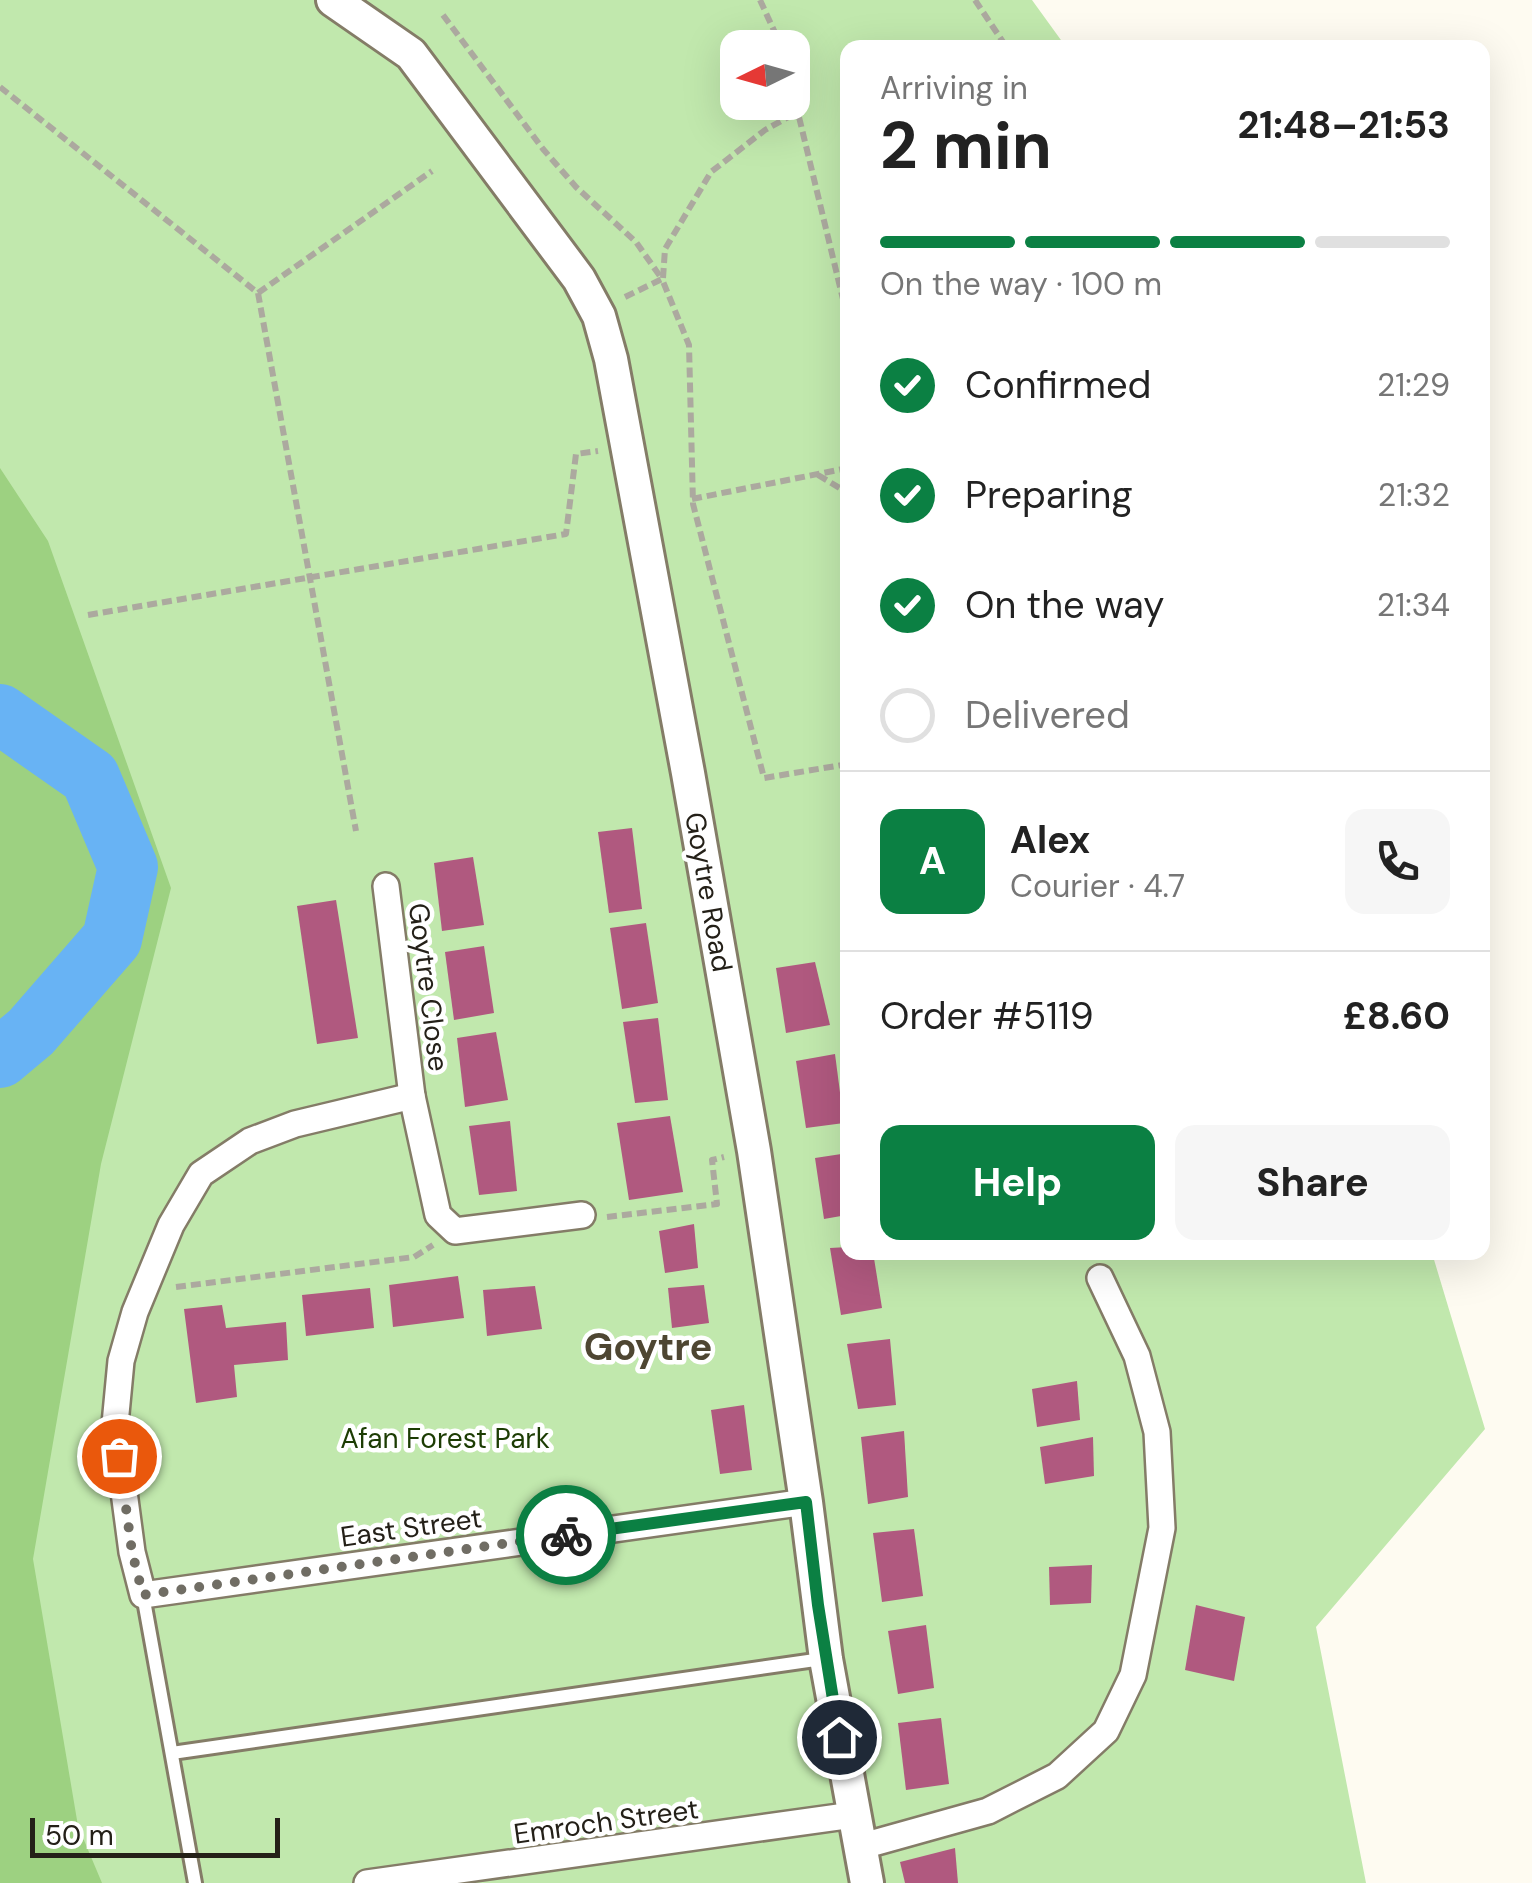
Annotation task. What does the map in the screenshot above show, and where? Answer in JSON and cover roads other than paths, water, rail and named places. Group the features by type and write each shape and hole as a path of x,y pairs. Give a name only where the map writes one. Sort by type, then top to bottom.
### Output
{"street":[{"name":"Goytre Road","path":"333,0 411,54 579,279 596,311 612,358 754,1151 826,1659 867,1883"},
{"name":"Goytre Close","path":"386,886 412,1096 438,1215 455,1232 582,1215"},
{"name":"Goytre Close","path":"143,1595 132,1552 115,1424 121,1361 142,1291 171,1225 202,1174 250,1140 295,1124 412,1096"},
{"name":"Emroch Street","path":"367,1883 491,1875 988,1811 1057,1776 1106,1731 1133,1675 1162,1528 1157,1432 1136,1356 1100,1278"},
{"name":"East Street","path":"143,1595 806,1502"}],"lane":[{"path":"143,1595 195,1883"},
{"path":"172,1753 826,1659"}],"waterway":[{"path":"0,714 90,777 128,867 112,939 31,1032 0,1058"}],"district":[{"name":"Goytre","path":"648,1347"}],"park label":[{"name":"Afan Forest Park","path":"445,1438"}]}
